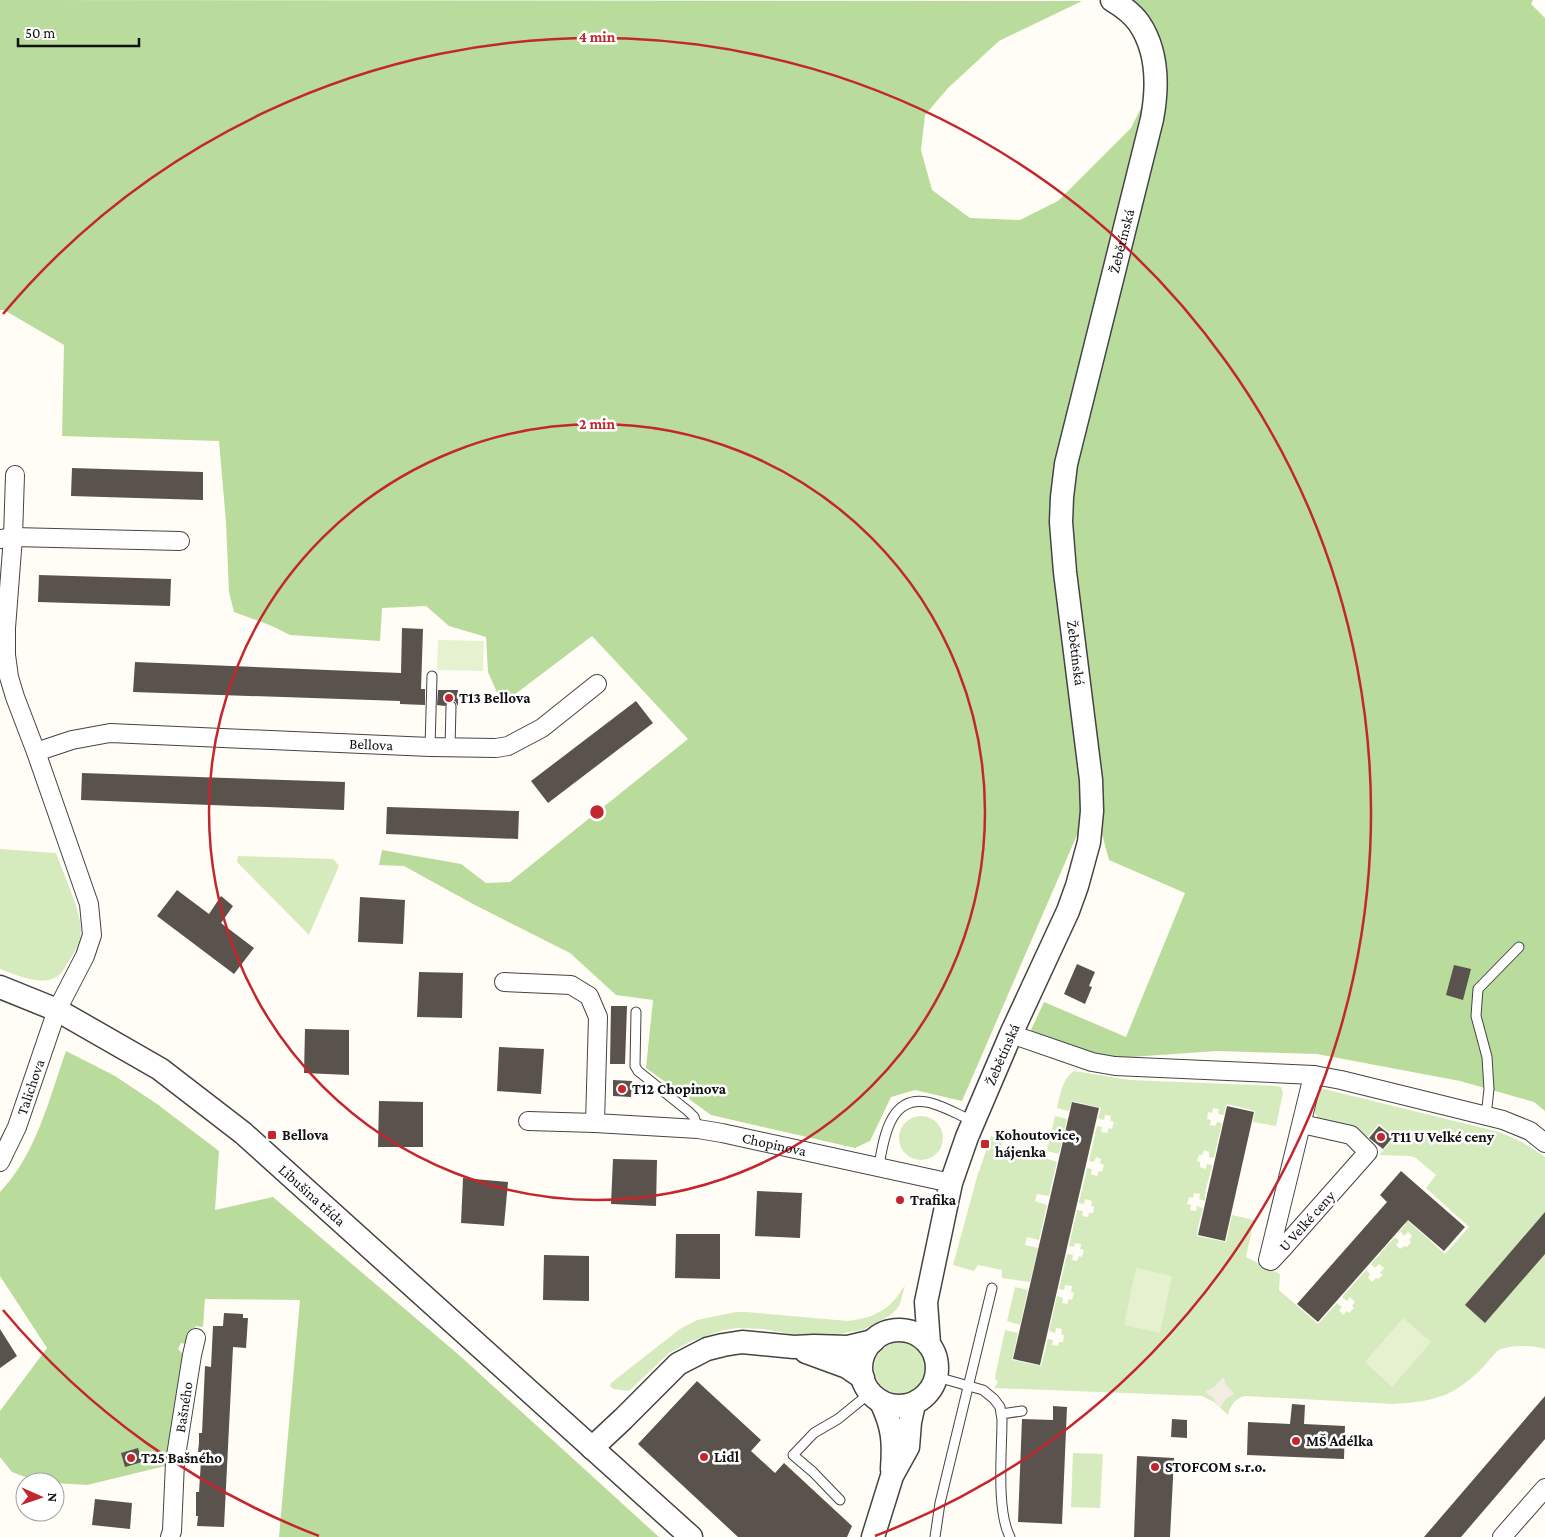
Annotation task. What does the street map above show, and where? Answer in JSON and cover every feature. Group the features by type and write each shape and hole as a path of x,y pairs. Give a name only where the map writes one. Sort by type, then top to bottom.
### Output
{"street":[{"name":"Žebětínská","path":"929,1344 926,1302 951,1183 973,1121 1078,886 1086,860 1091,833 1091,780 1065,572 1061,522 1062,497 1066,464 1155,101 1155,75 1147,38 1139,22 1112,0"},
{"name":"Talichova","path":"0,1162 17,1127 57,1010 86,956 92,934 89,904 15,697 6,655 7,538 15,475"},
{"path":"7,538 180,541"},
{"name":"Bellova","path":"36,752 72,740 110,733 450,748 496,748 508,746 542,728 597,684"},
{"path":"504,982 571,985 589,996 598,1017 595,1123"},
{"name":"Libušina třída","path":"0,987 57,1010 160,1069 243,1133 691,1537"},
{"path":"1011,1034 1092,1062 1115,1066 1314,1075 1341,1080 1503,1120 1530,1130 1545,1143"},
{"name":"U Velké ceny","path":"1302,1124 1351,1135 1368,1152 1271,1261 1268,1260 1270,1251 1314,1075"},
{"name":"Chopinova","path":"528,1121 698,1129 756,1139 951,1183"},
{"name":"Žebětínská","path":"900,1330 926,1302"},
{"path":"794,1347 847,1367 871,1391 898,1407 914,1404 930,1392 937,1377 937,1362 929,1344 915,1333 900,1330 887,1332 880,1335 868,1346 862,1359 861,1370 871,1391 892,1430 892,1476"},
{"name":"Bašného","path":"170,1537 172,1531 175,1462 196,1338"},
{"path":"592,1448 672,1369 692,1355 707,1349 742,1342 794,1347 848,1347 873,1341"},
{"path":"873,1537 892,1476 908,1447 914,1404"},
{"path":"1502,1537 1545,1488"}],"lane":[{"path":"430,747 432,676"},
{"path":"450,748 452,706"},
{"path":"1486,1116 1489,1089 1487,1057 1476,1016 1478,989 1519,948"},
{"path":"636,1012 635,1066 638,1071 694,1116 698,1129"},
{"path":"880,1166 884,1139 890,1120 897,1110 904,1105 922,1102 936,1104 973,1121"},
{"path":"935,1537 940,1503 992,1288"},
{"path":"937,1377 983,1390 1000,1407 1002,1504 1004,1521 1010,1537"},
{"path":"840,1500 813,1472 793,1455 814,1433 838,1419 871,1391"},
{"path":"1001,1414 1022,1411"}],"green space":[{"path":"0,0 1082,1 999,41 948,88 925,115 921,150 932,190 970,218 1020,220 1058,201 1131,128 1145,100 1056,462 1080,780 1080,828 962,1101 915,1090 891,1097 870,1141 855,1148 711,1115 646,1068 653,1000 616,995 570,953 473,904 404,866 379,865 382,850 461,864 486,883 510,882 688,739 592,636 502,704 488,672 486,637 449,626 426,606 382,608 380,641 290,635 234,612 229,592 226,522 219,441 62,436 64,345 4,310 0,310"},
{"path":"1131,0 1533,0 1531,4 1545,18 1545,1111 1534,1102 1460,1081 1317,1054 1217,1051 1116,1058 1077,1050 1035,1034 1031,1030 1044,1002 1126,1037 1185,893 1109,860 1102,834 1102,779 1076,571 1072,522 1077,466 1166,102 1166,74 1163,52"},
{"path":"438,640 484,641 483,671 437,670"},
{"path":"0,849 56,853 75,903 81,934 79,943 62,972 53,979 30,979 0,969"},
{"path":"238,856 333,859 339,866 309,935 237,862"},
{"path":"66,1051 115,1076 157,1104 219,1151 215,1210 273,1197 459,1355 659,1537 279,1537 300,1300 205,1299 203,1327 196,1326 190,1345 181,1343 178,1349 184,1355 169,1463 165,1466 87,1485 65,1484 65,1472 12,1472 0,1457 0,1411 47,1348 0,1276 0,1192 23,1161 47,1107"},
{"path":"1074,1071 1130,1080 1281,1087 1283,1093 1276,1126 1253,1122 1255,1111 1227,1104 1224,1115 1218,1114 1219,1109 1213,1108 1212,1113 1208,1112 1207,1119 1211,1120 1210,1125 1215,1126 1217,1122 1222,1123 1214,1158 1209,1157 1209,1152 1204,1150 1202,1155 1199,1155 1197,1161 1200,1162 1200,1167 1206,1169 1207,1164 1212,1165 1205,1192 1205,1201 1199,1199 1200,1194 1194,1193 1193,1198 1189,1197 1187,1204 1191,1205 1190,1210 1196,1211 1197,1206 1203,1208 1197,1236 1226,1242 1232,1215 1254,1220 1246,1257 1280,1274 1279,1290 1318,1324 1337,1303 1342,1307 1339,1310 1343,1315 1347,1311 1349,1313 1354,1308 1352,1306 1355,1302 1350,1297 1347,1301 1342,1297 1366,1270 1370,1274 1368,1278 1372,1282 1383,1275 1380,1273 1384,1268 1379,1264 1375,1268 1371,1264 1395,1237 1399,1241 1396,1245 1400,1249 1404,1246 1407,1247 1411,1242 1409,1240 1412,1236 1408,1232 1404,1236 1400,1231 1407,1220 1445,1254 1469,1227 1426,1188 1436,1175 1416,1158 1410,1156 1379,1155 1395,1137 1379,1124 1363,1142 1318,1118 1313,1108 1320,1088 1495,1131 1528,1146 1545,1157 1545,1349 1522,1346 1499,1350 1474,1376 1453,1391 1431,1399 1400,1404 1245,1396 1234,1403 1228,1415 1214,1402 1202,1396 994,1388 998,1382 995,1379 1005,1330 1018,1333 1012,1360 1041,1366 1048,1339 1053,1340 1052,1345 1058,1346 1059,1342 1063,1342 1064,1335 1061,1334 1062,1329 1056,1328 1055,1333 1049,1331 1057,1296 1063,1298 1062,1303 1067,1304 1069,1299 1072,1300 1074,1293 1071,1292 1072,1286 1065,1285 1064,1290 1059,1289 1067,1254 1073,1255 1072,1260 1077,1261 1079,1256 1082,1257 1084,1250 1080,1249 1081,1244 1075,1243 1074,1247 1069,1246 1077,1210 1083,1211 1082,1216 1088,1217 1089,1213 1093,1213 1092,1201 1085,1199 1084,1204 1079,1203 1087,1168 1092,1169 1091,1174 1097,1176 1099,1171 1102,1172 1104,1165 1100,1163 1101,1159 1096,1157 1094,1162 1089,1161 1097,1126 1102,1127 1101,1132 1107,1133 1109,1128 1112,1129 1114,1122 1110,1121 1111,1116 1105,1115 1104,1120 1098,1118 1101,1108 1072,1101 1069,1111 1057,1108 1064,1083"},
{"path":"925,1116 937,1122 942,1129 942,1147 937,1154 930,1159 917,1160 909,1157 902,1150 899,1134 902,1126 909,1119"},
{"path":"1055,1116 1067,1119 1059,1154 1047,1151"},
{"path":"991,1136 1003,1141 1001,1147 1023,1155 1027,1149 1057,1162 1049,1196 1037,1194 1035,1201 1047,1205 1039,1240 1027,1237 1025,1245 1038,1248 1030,1282 1002,1278 1002,1270 978,1265 974,1271 953,1265 977,1177"},
{"path":"1136,1268 1172,1276 1160,1333 1124,1325"},
{"path":"905,1285 900,1304 889,1316 862,1330 839,1334 838,1339 814,1338 763,1329 738,1328 723,1330 692,1341 669,1353 629,1391 613,1389 610,1386 611,1383 680,1329 697,1320 736,1312 746,1312 848,1321 858,1320 874,1315 888,1306"},
{"path":"1015,1287 1028,1290 1020,1325 1007,1321"},
{"path":"1403,1318 1431,1342 1392,1387 1365,1362"},
{"path":"900,1342 914,1346 922,1354 926,1368 922,1382 914,1390 900,1394 886,1390 878,1382 874,1368 878,1354 886,1346"},
{"path":"1073,1453 1103,1454 1100,1508 1071,1507"}],"shaded area":[{"path":"1223,1377 1227,1386 1234,1394 1226,1399 1220,1408 1213,1398 1205,1392 1215,1386"}],"building":[{"path":"72,468 203,472 203,500 71,496"},
{"path":"39,575 171,579 170,606 38,602"},
{"path":"402,628 423,629 421,689 425,689 425,705 400,704 400,701 133,692 135,662 401,673"},
{"name":"T13 Bellova","path":"438,690 458,690 458,706 452,700 448,701 445,706 437,705"},
{"path":"636,701 653,723 548,803 531,781"},
{"path":"82,773 345,782 344,810 81,800"},
{"path":"387,807 519,811 518,839 386,834"},
{"path":"177,890 209,914 221,896 233,906 221,923 254,948 234,974 157,916"},
{"path":"360,897 405,900 403,944 358,942"},
{"path":"1077,964 1095,972 1089,986 1092,987 1085,1004 1064,994"},
{"path":"1454,965 1471,969 1463,1000 1446,995"},
{"path":"419,972 463,973 462,1018 417,1017"},
{"path":"611,1006 627,1006 625,1064 610,1064"},
{"path":"305,1029 349,1030 349,1075 304,1073"},
{"path":"499,1047 544,1049 541,1094 497,1091"},
{"name":"T12 Chopinova","path":"613,1080 632,1081 631,1097 613,1096"},
{"path":"379,1101 423,1102 423,1147 378,1147"},
{"path":"1072,1102 1099,1108 1040,1365 1013,1359"},
{"path":"1227,1106 1254,1112 1225,1241 1198,1235"},
{"name":"T11 U Velké ceny","path":"1379,1126 1393,1137 1383,1149 1369,1138"},
{"path":"613,1159 657,1160 656,1206 611,1204"},
{"path":"1401,1171 1465,1227 1444,1251 1408,1220 1318,1322 1297,1304 1387,1202 1380,1195"},
{"path":"463,1178 508,1182 504,1226 461,1223"},
{"path":"757,1191 802,1193 800,1238 755,1236"},
{"path":"1545,1212 1545,1254 1485,1323 1465,1305"},
{"path":"676,1234 720,1234 720,1279 675,1278"},
{"path":"544,1255 589,1256 589,1301 543,1300"},
{"path":"224,1313 243,1314 243,1318 248,1318 246,1348 233,1347 224,1527 197,1526 196,1492 199,1492 201,1461 201,1452 198,1452 199,1433 202,1433 205,1366 211,1367 213,1326 223,1326"},
{"path":"0,1329 17,1356 0,1368"},
{"path":"697,1381 761,1440 751,1451 775,1473 784,1463 852,1526 847,1537 738,1537 638,1444"},
{"path":"1545,1396 1545,1439 1461,1537 1424,1537"},
{"name":"MŠ Adélka","path":"1292,1404 1305,1405 1304,1424 1345,1426 1344,1459 1247,1455 1248,1422 1290,1424"},
{"path":"1053,1406 1067,1407 1062,1524 1018,1522 1022,1419 1053,1420"},
{"path":"1172,1419 1187,1420 1187,1438 1171,1437"},
{"name":"T25 Bašného","path":"138,1448 142,1462 125,1467 121,1453"},
{"path":"1137,1456 1174,1458 1170,1537 1134,1537"},
{"path":"95,1499 132,1503 130,1529 92,1525"}],"place":[{"name":"T13 Bellova","path":"449,698"},
{"name":"T12 Chopinova","path":"622,1089"},
{"name":"Bellova","path":"272,1135"},
{"name":"T11 U Velké ceny","path":"1381,1137"},
{"name":"Kohoutovice, hájenka","path":"985,1144"},
{"name":"Trafika","path":"900,1200"},
{"name":"MŠ Adélka","path":"1296,1441"},
{"name":"Lidl","path":"704,1457"},
{"name":"T25 Bašného","path":"131,1458"},
{"name":"STOFCOM s.r.o.","path":"1155,1467"}]}
